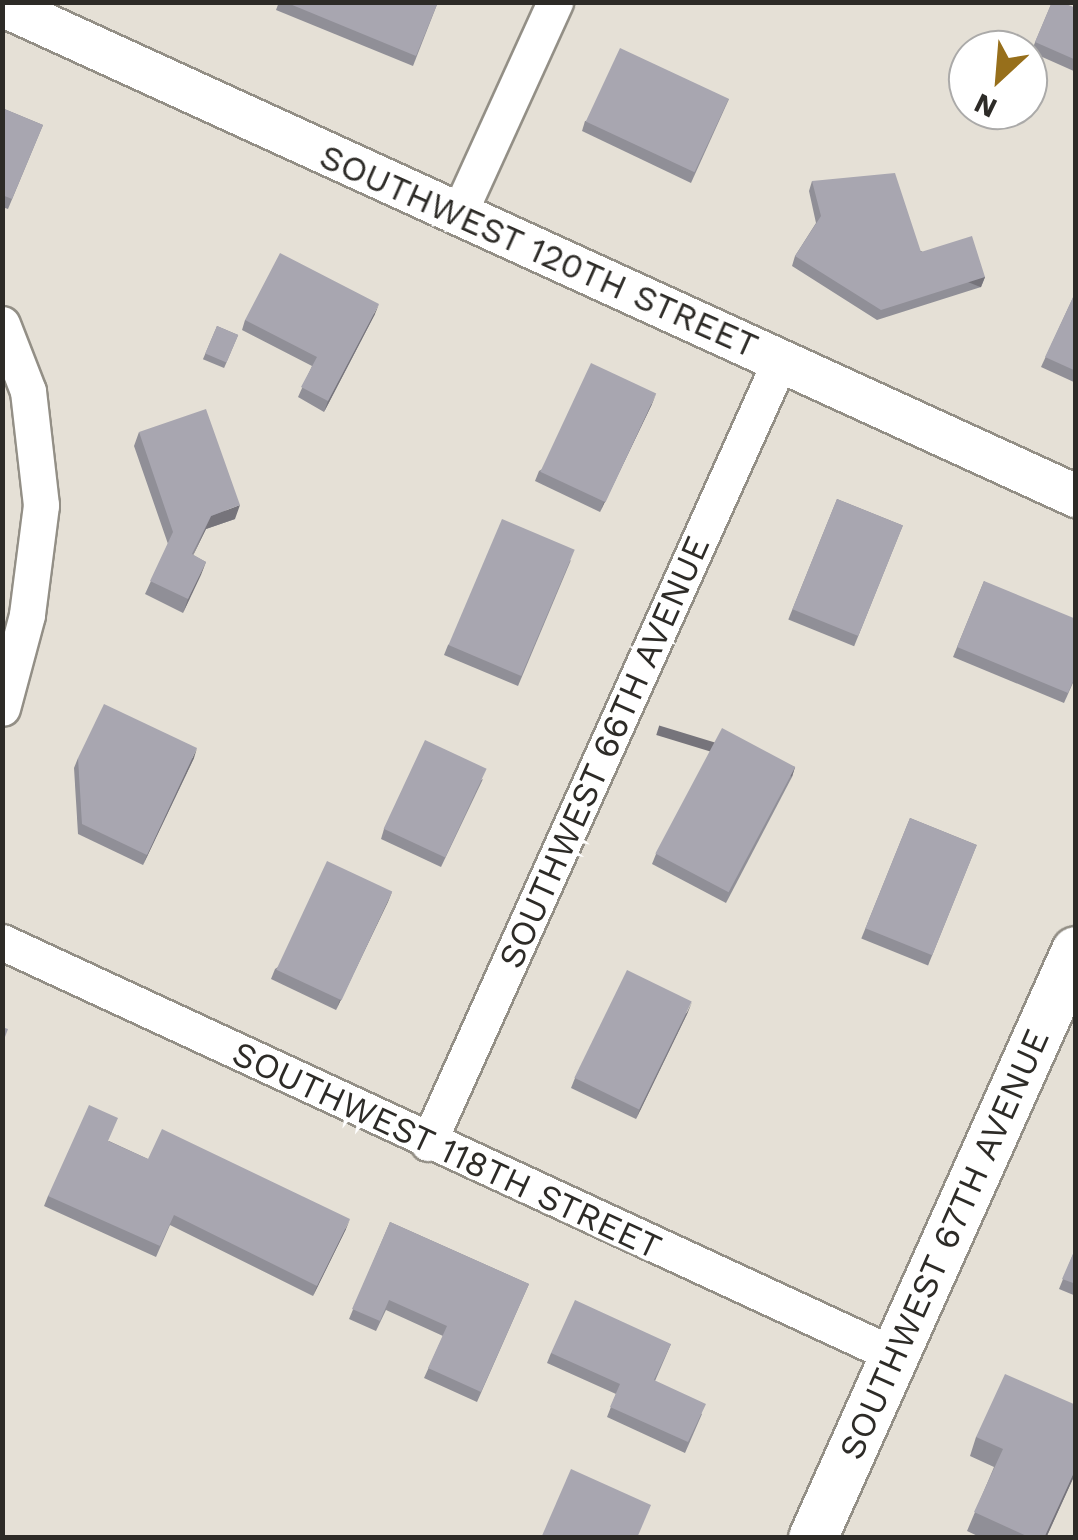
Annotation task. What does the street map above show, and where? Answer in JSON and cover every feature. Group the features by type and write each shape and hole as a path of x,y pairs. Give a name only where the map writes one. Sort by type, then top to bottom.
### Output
{"main road":[{"name":"SOUTHWEST 67TH AVENUE","path":"813,1538 1076,951"}],"street":[{"path":"458,215 555,2"},
{"name":"SOUTHWEST 120TH STREET","path":"2,5 1076,496"},
{"path":"2,324 28,391 41,504 27,615 2,708"},
{"name":"SOUTHWEST 66TH AVENUE","path":"428,1143 780,362"},
{"name":"SOUTHWEST 118TH STREET","path":"2,942 428,1143 894,1355"}],"building":[{"path":"285,2 438,2 416,56"},
{"path":"1052,2 1076,8 1076,60 1048,48 1048,30 1040,30"},
{"path":"620,48 729,99 695,172 586,121"},
{"path":"2,108 43,125 12,199 2,195"},
{"path":"895,173 921,252 972,236 985,277 881,310 795,256 821,216 812,181"},
{"path":"280,253 379,304 328,401 301,387 317,357 245,320"},
{"path":"1076,291 1076,371 1045,357"},
{"path":"217,326 238,335 226,363 205,354"},
{"path":"591,363 656,393 606,502 540,472"},
{"path":"206,409 240,505 211,516 192,554 206,562 188,599 150,581 173,532 139,432"},
{"path":"837,499 903,526 858,636 792,609"},
{"path":"502,519 575,550 521,676 448,645"},
{"path":"984,581 1076,619 1076,675 1068,693 957,647"},
{"path":"104,704 197,748 147,855 82,824 78,758"},
{"path":"722,728 795,767 729,892 655,853"},
{"path":"425,740 487,769 445,858 384,829"},
{"path":"910,818 977,845 932,955 865,928"},
{"path":"327,861 392,891 342,1000 276,970"},
{"path":"627,970 692,1002 639,1109 574,1078"},
{"path":"89,1105 118,1118 108,1141 148,1159 162,1129 350,1219 317,1286 174,1215 160,1246 48,1196"},
{"path":"390,1222 529,1284 481,1392 428,1368 447,1326 389,1300 380,1321 352,1309"},
{"path":"1076,1247 1076,1284 1062,1279"},
{"path":"575,1300 671,1344 654,1380 706,1404 688,1442 610,1407 620,1384 551,1353"},
{"path":"1005,1374 1076,1405 1076,1468 1044,1538 1031,1538 974,1512 1003,1449 976,1437"},
{"path":"571,1469 651,1505 637,1538 541,1538"}]}
